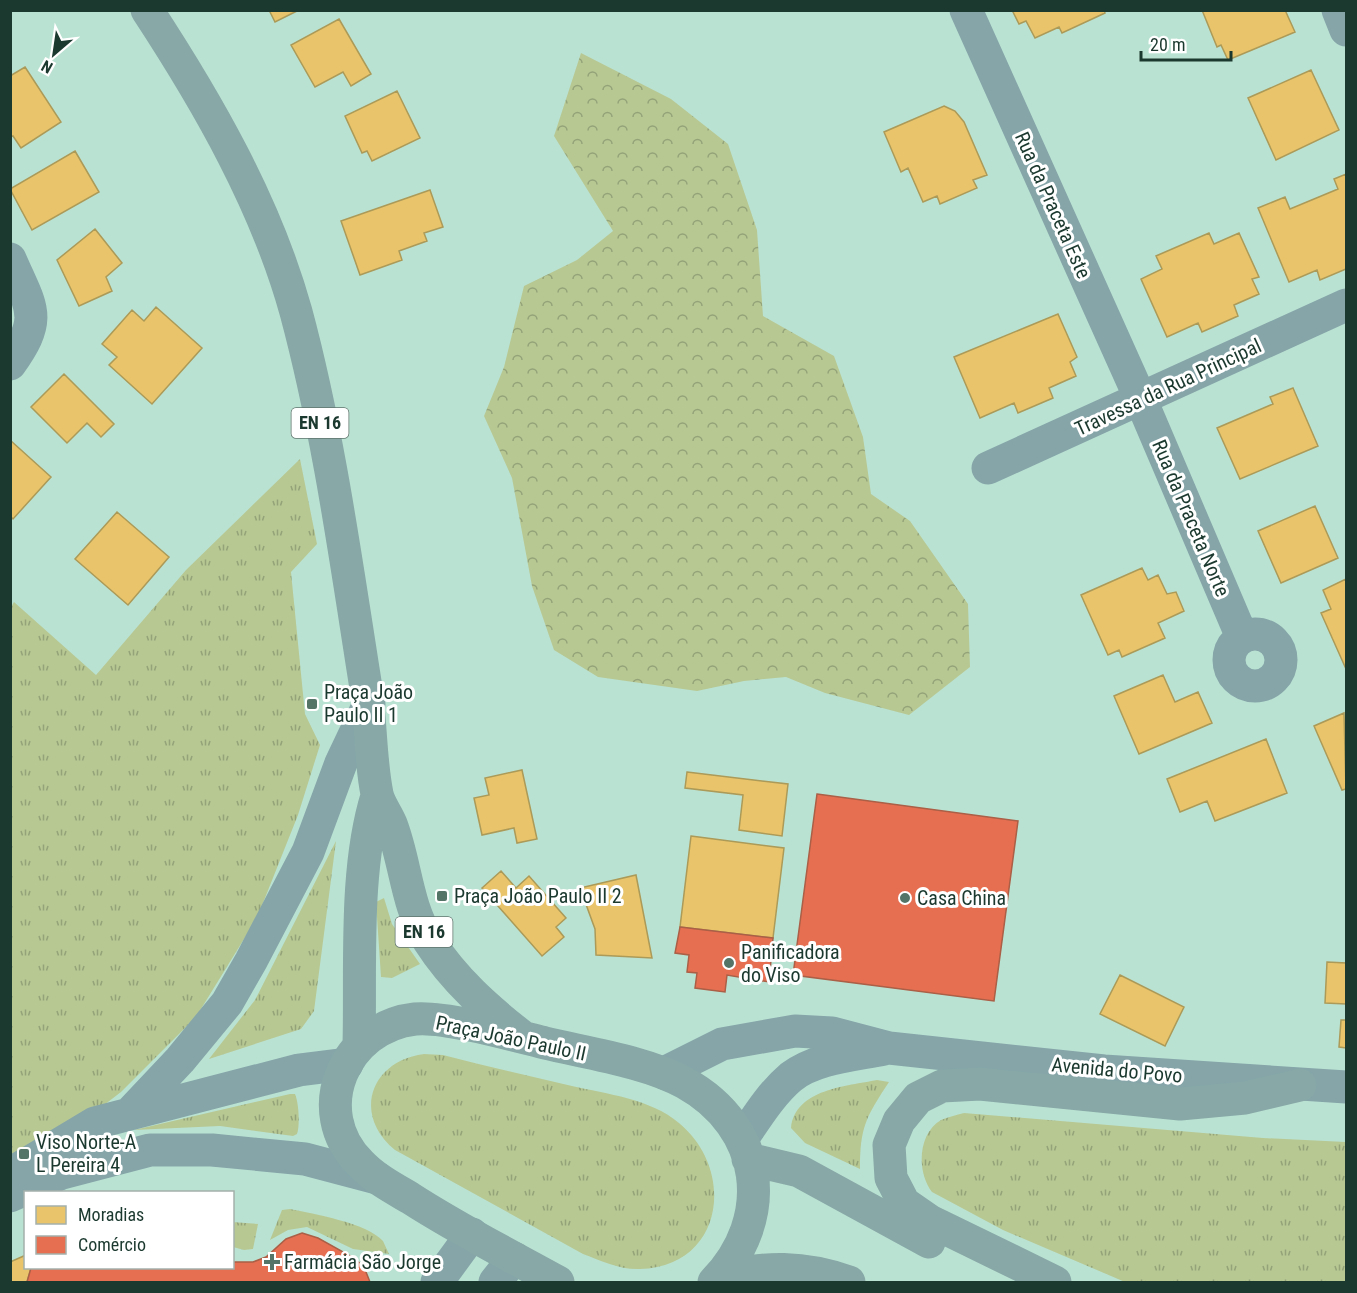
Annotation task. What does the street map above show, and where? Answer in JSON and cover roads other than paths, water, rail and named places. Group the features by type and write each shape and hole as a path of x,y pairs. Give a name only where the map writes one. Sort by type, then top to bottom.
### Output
{"main road":[{"name":"EN 16","path":"147,10 188,72 244,179 278,256 308,359 333,482 369,704 377,796 368,826 353,1054 336,1095 336,1126 346,1148 377,1178 472,1234 505,1270 558,1282"},
{"name":"EN 16","path":"377,796 392,825 412,909 428,940 448,968 479,1003 522,1037"},
{"name":"Praça João Paulo II","path":"353,1054 386,1026 417,1019 522,1037 664,1072 687,1084 725,1116 745,1149 754,1192 751,1222 738,1250 716,1280"},
{"path":"1055,1282 930,1221 904,1203 891,1178 889,1145 899,1121 918,1098 942,1086 980,1084 1180,1104 1245,1098 1300,1085"},
{"path":"745,1149 799,1172 914,1234 1014,1282"},
{"path":"716,1280 747,1270 775,1268 802,1269 849,1282"}],"street":[{"name":"Rua da Praceta Este","path":"966,10 1141,400"},
{"path":"1338,10 1347,30"},
{"path":"10,259 32,311 28,339 10,364"},
{"name":"Travessa da Rua Principal","path":"988,468 1347,305"},
{"name":"Rua da Praceta Norte","path":"1141,400 1242,637"},
{"path":"130,1113 186,1053 227,1003 237,986 308,852 342,763 369,704"},
{"name":"Avenida do Povo","path":"664,1072 722,1044 795,1031 832,1033 889,1048 1104,1071 1347,1087"},
{"name":"Avenida do Povo","path":"745,1149 771,1097 793,1076 824,1063 889,1048"},
{"path":"10,1174 95,1123 353,1054"},
{"path":"10,1196 63,1173 150,1150 212,1150 305,1160 377,1178"},
{"path":"438,1282 472,1234"}],"place":[{"name":"Praça João Paulo II 1","path":"312,704"},
{"name":"Praça João Paulo II 2","path":"442,896"},
{"name":"Casa China","path":"905,898"},
{"name":"Panificadora do Viso","path":"729,963"},
{"name":"Viso Norte-A L Pereira 4","path":"24,1154"},
{"name":"Farmácia São Jorge","path":"272,1262"}]}
